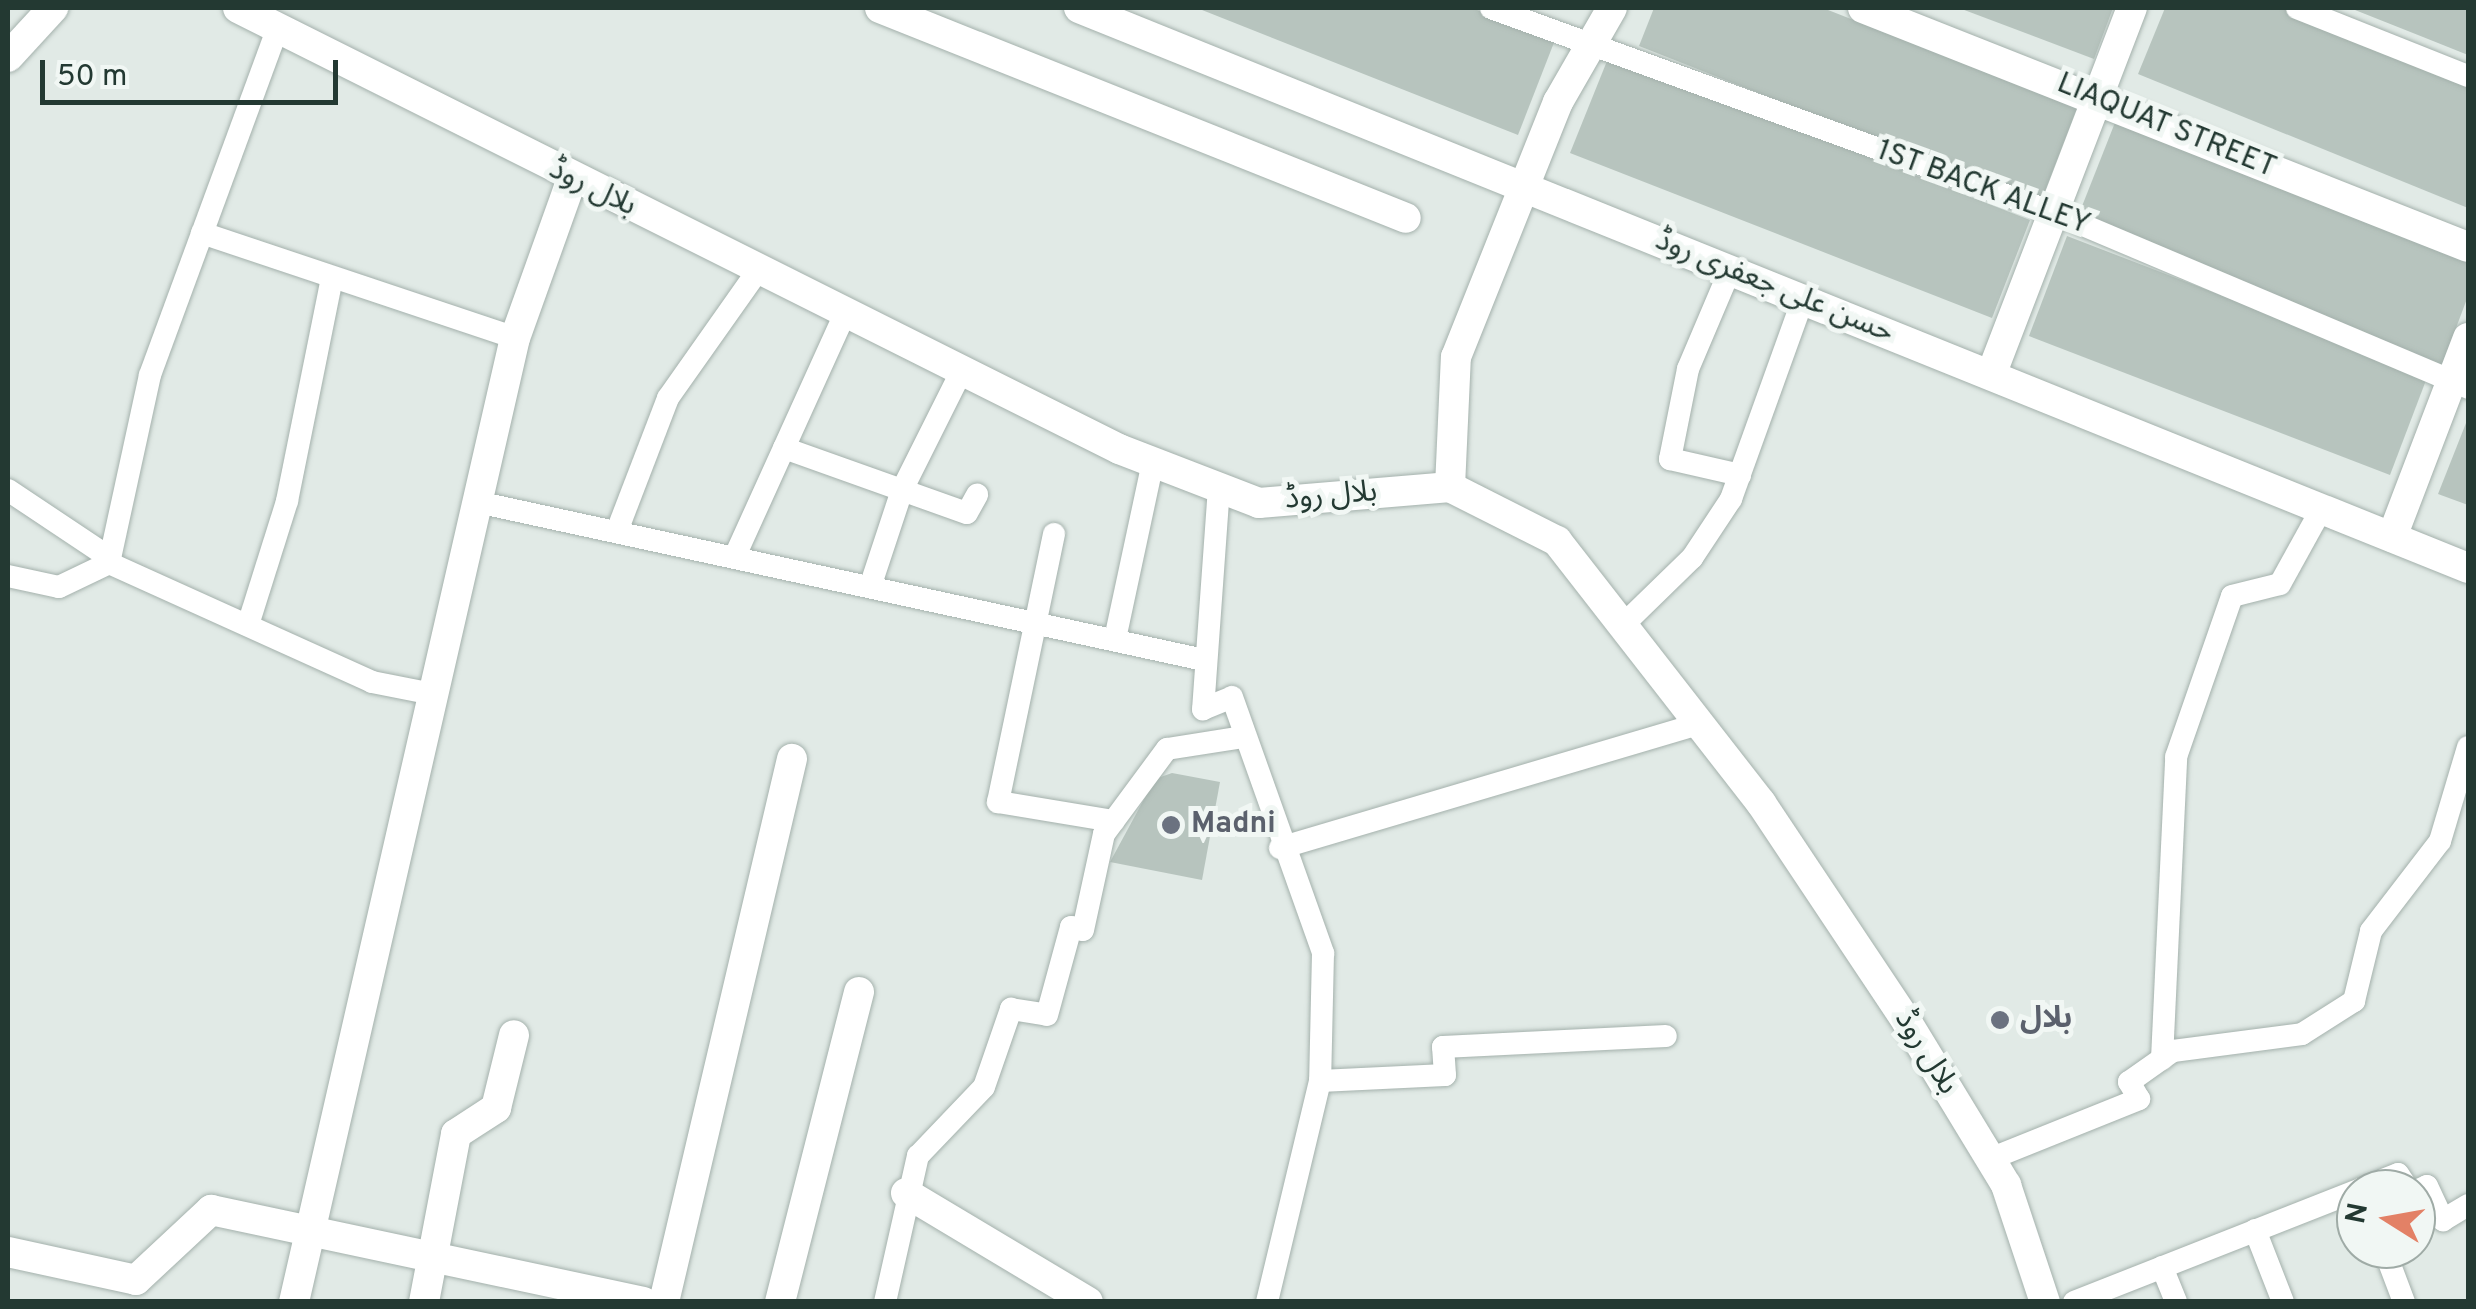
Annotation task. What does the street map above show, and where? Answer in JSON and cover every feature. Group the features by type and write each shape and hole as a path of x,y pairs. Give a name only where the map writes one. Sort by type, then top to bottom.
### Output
{"street":[{"path":"8,57 53,8"},
{"name":"بلال روڈ","path":"238,8 572,179 1154,462 1259,503 1450,488 1557,541 1698,724 1886,990 1990,1158 2045,1302"},
{"path":"880,8 1406,218"},
{"name":"حسن علی جعفری روڈ","path":"1079,8 2468,568"},
{"path":"1450,488 1456,357 1524,186 1612,8"},
{"name":"LIAQUAT STREET","path":"1863,8 2468,246"},
{"path":"1991,375 2132,8"},
{"path":"294,1302 515,338 572,179"},
{"path":"2392,537 2460,385 2468,338"},
{"path":"664,1302 792,759"},
{"path":"780,1302 859,992"},
{"path":"424,1302 456,1134 496,1108 514,1036"},
{"path":"906,1193 1081,1300"},
{"path":"8,1252 133,1291 211,1210 433,1257 543,1291 643,1302"}],"lane":[{"name":"1ST BACK ALLEY","path":"1490,8 2052,212 2460,385"},
{"path":"2298,8 2468,76"},
{"path":"109,561 150,374 278,28"},
{"path":"202,233 515,338"},
{"path":"617,531 668,398 759,270"},
{"path":"1730,270 1688,369 1670,459 1740,475"},
{"path":"248,625 287,501 332,277"},
{"path":"1622,626 1692,558 1740,475 1803,300"},
{"path":"736,556 846,311"},
{"path":"871,584 902,490 962,370"},
{"path":"784,448 968,513 977,495"},
{"path":"1115,638 1154,462"},
{"path":"1219,487 1203,709 1232,697 1280,848 1322,952 1320,1082 1267,1302"},
{"path":"8,490 109,561 372,682 434,694"},
{"path":"477,502 1036,619 1204,660"},
{"path":"2162,1059 2176,758 2232,596 2280,584 2322,508"},
{"path":"1054,534 998,802 1113,822"},
{"path":"8,576 58,586 109,561"},
{"path":"1280,848 1698,724"},
{"path":"885,1302 906,1193 918,1156 984,1087 1011,1009 1047,1014 1113,822 1167,750 1244,738"},
{"path":"1990,1158 2139,1099 2129,1082 2162,1059 2302,1034 2354,1002 2371,931 2440,841 2468,747"},
{"path":"1320,1082 1445,1075 1444,1048 1666,1036"},
{"path":"2074,1302 2336,1199"},
{"path":"2436,1205 2443,1220 2468,1205"},
{"path":"2255,1230 2283,1302"},
{"path":"2162,1266 2176,1302"},
{"path":"2392,1269 2404,1302"}],"building":[{"path":"1197,8 1472,8 1555,40 1518,135"},
{"path":"1654,8 1823,8 2077,108 2040,204 1639,46"},
{"path":"1959,8 2113,8 2094,59"},
{"path":"2165,8 2285,8 2468,82 2468,208 2138,74"},
{"path":"2350,8 2468,8 2468,55 2423,37"},
{"path":"1609,56 2030,220 1992,318 1570,153"},
{"path":"2116,120 2468,260 2468,296 2441,368 2075,224"},
{"path":"2067,236 2428,375 2390,475 2029,336"},
{"path":"2468,418 2468,505 2438,494"},
{"name":"Madni","path":"1172,773 1220,782 1202,880 1110,862 1155,779"}],"place":[{"name":"Madni","path":"1171,825"},
{"name":"بلال","path":"2000,1020"}]}
